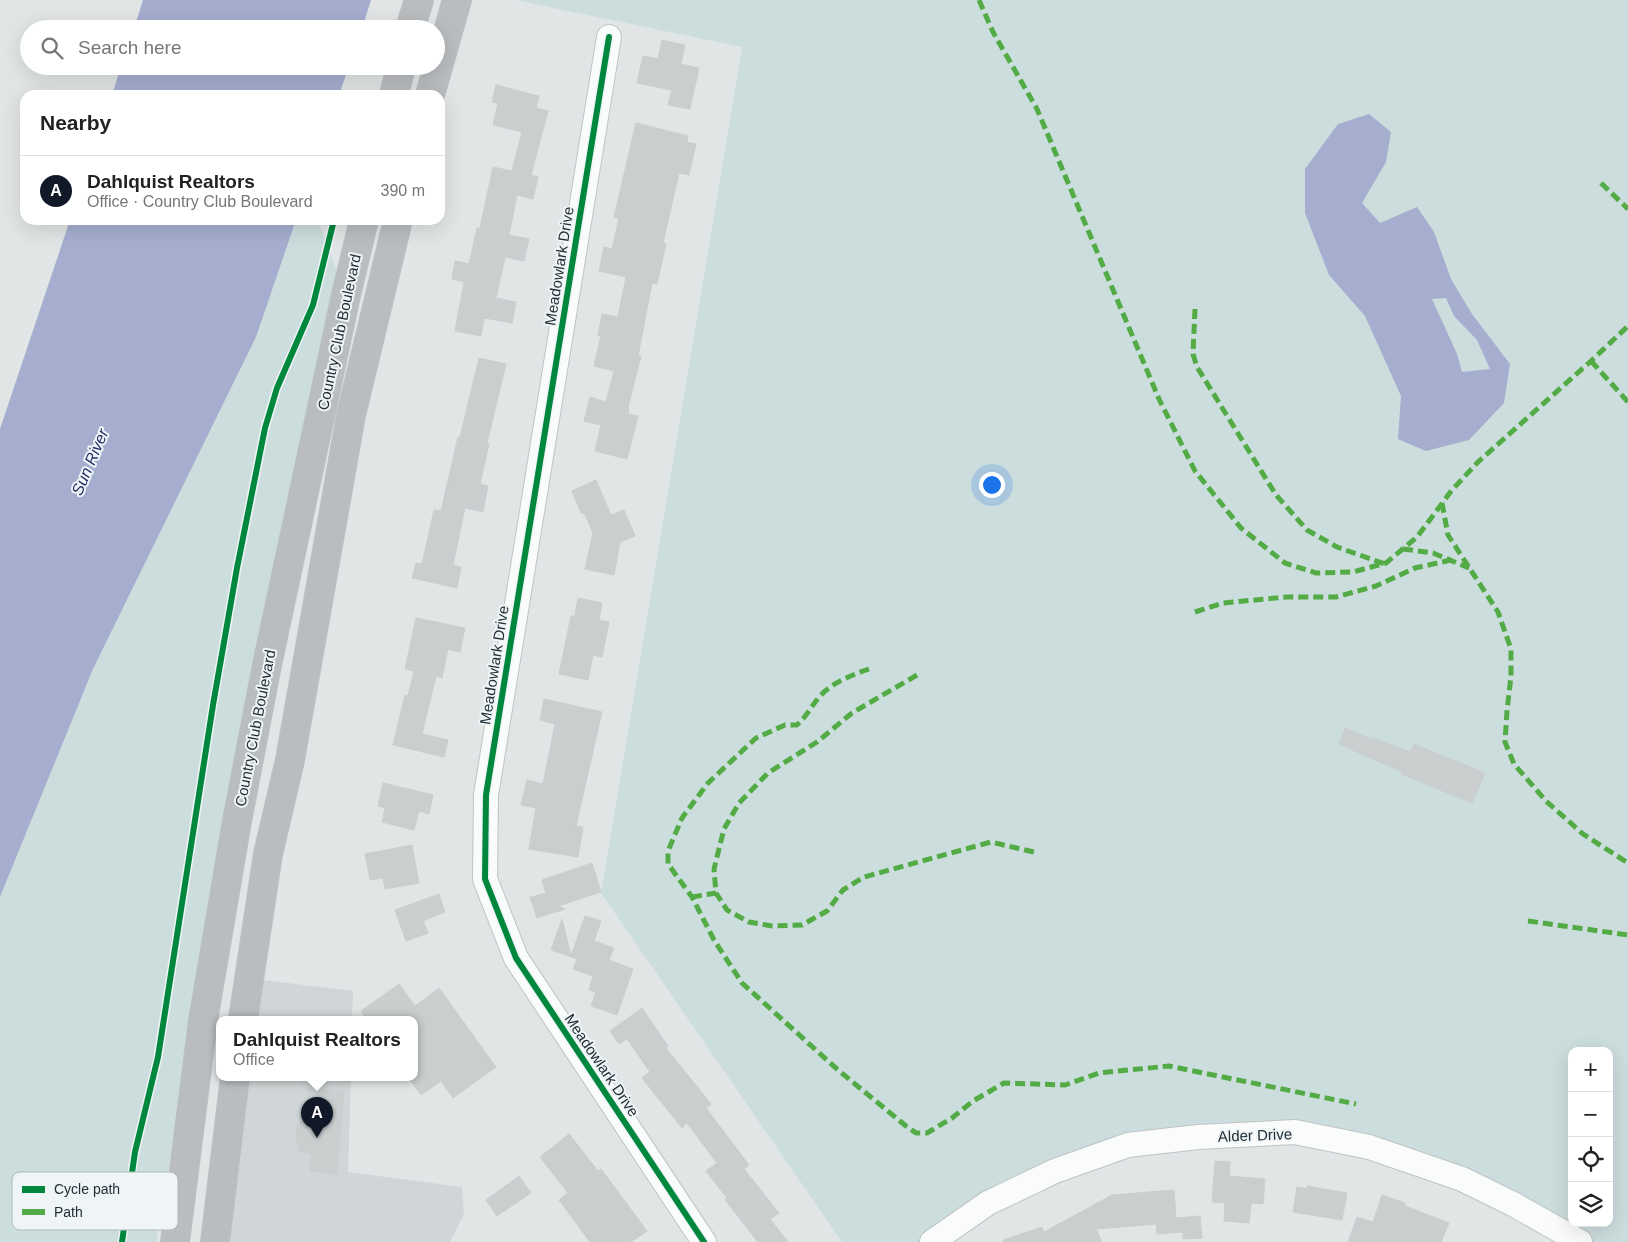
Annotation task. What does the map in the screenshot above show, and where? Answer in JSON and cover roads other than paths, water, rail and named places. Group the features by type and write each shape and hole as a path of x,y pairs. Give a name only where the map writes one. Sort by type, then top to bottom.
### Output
{"highway":[{"path":"413,20 419,0"},
{"path":"445,42 457,0"},
{"path":"395,90 399,75"},
{"path":"431,90 436,75"},
{"name":"Country Club Boulevard","path":"178,1218 203,1021 237,822 267,665 346,295 363,225"},
{"name":"Country Club Boulevard","path":"242,1016 268,854 290,760 351,415 397,225"},
{"path":"215,1242 235,1081"}],"street":[{"name":"Meadowlark Drive","path":"609,37 486,794 485,879 516,958 704,1242"},
{"name":"Alder Drive","path":"932,1242 988,1203 1055,1171 1128,1144 1198,1137 1295,1132 1369,1147 1462,1179 1513,1204 1580,1242"}],"water":[{"path":"143,0 371,0 365,20 137,20"},
{"path":"118,75 346,75 341,90 114,90"},
{"path":"1369,114 1391,132 1386,162 1362,203 1380,223 1417,207 1434,232 1451,279 1472,314 1510,364 1504,403 1469,440 1426,451 1398,439 1401,396 1365,316 1329,275 1305,213 1305,169 1338,124","holes":["1446,298 1454,316 1477,340 1490,369 1462,372 1457,354 1432,299"]},
{"name":"Sun River","path":"68,225 294,225 256,337 93,669 0,897 0,429"}],"place":[{"name":"Dahlquist Realtors","path":"317,1138"}]}
